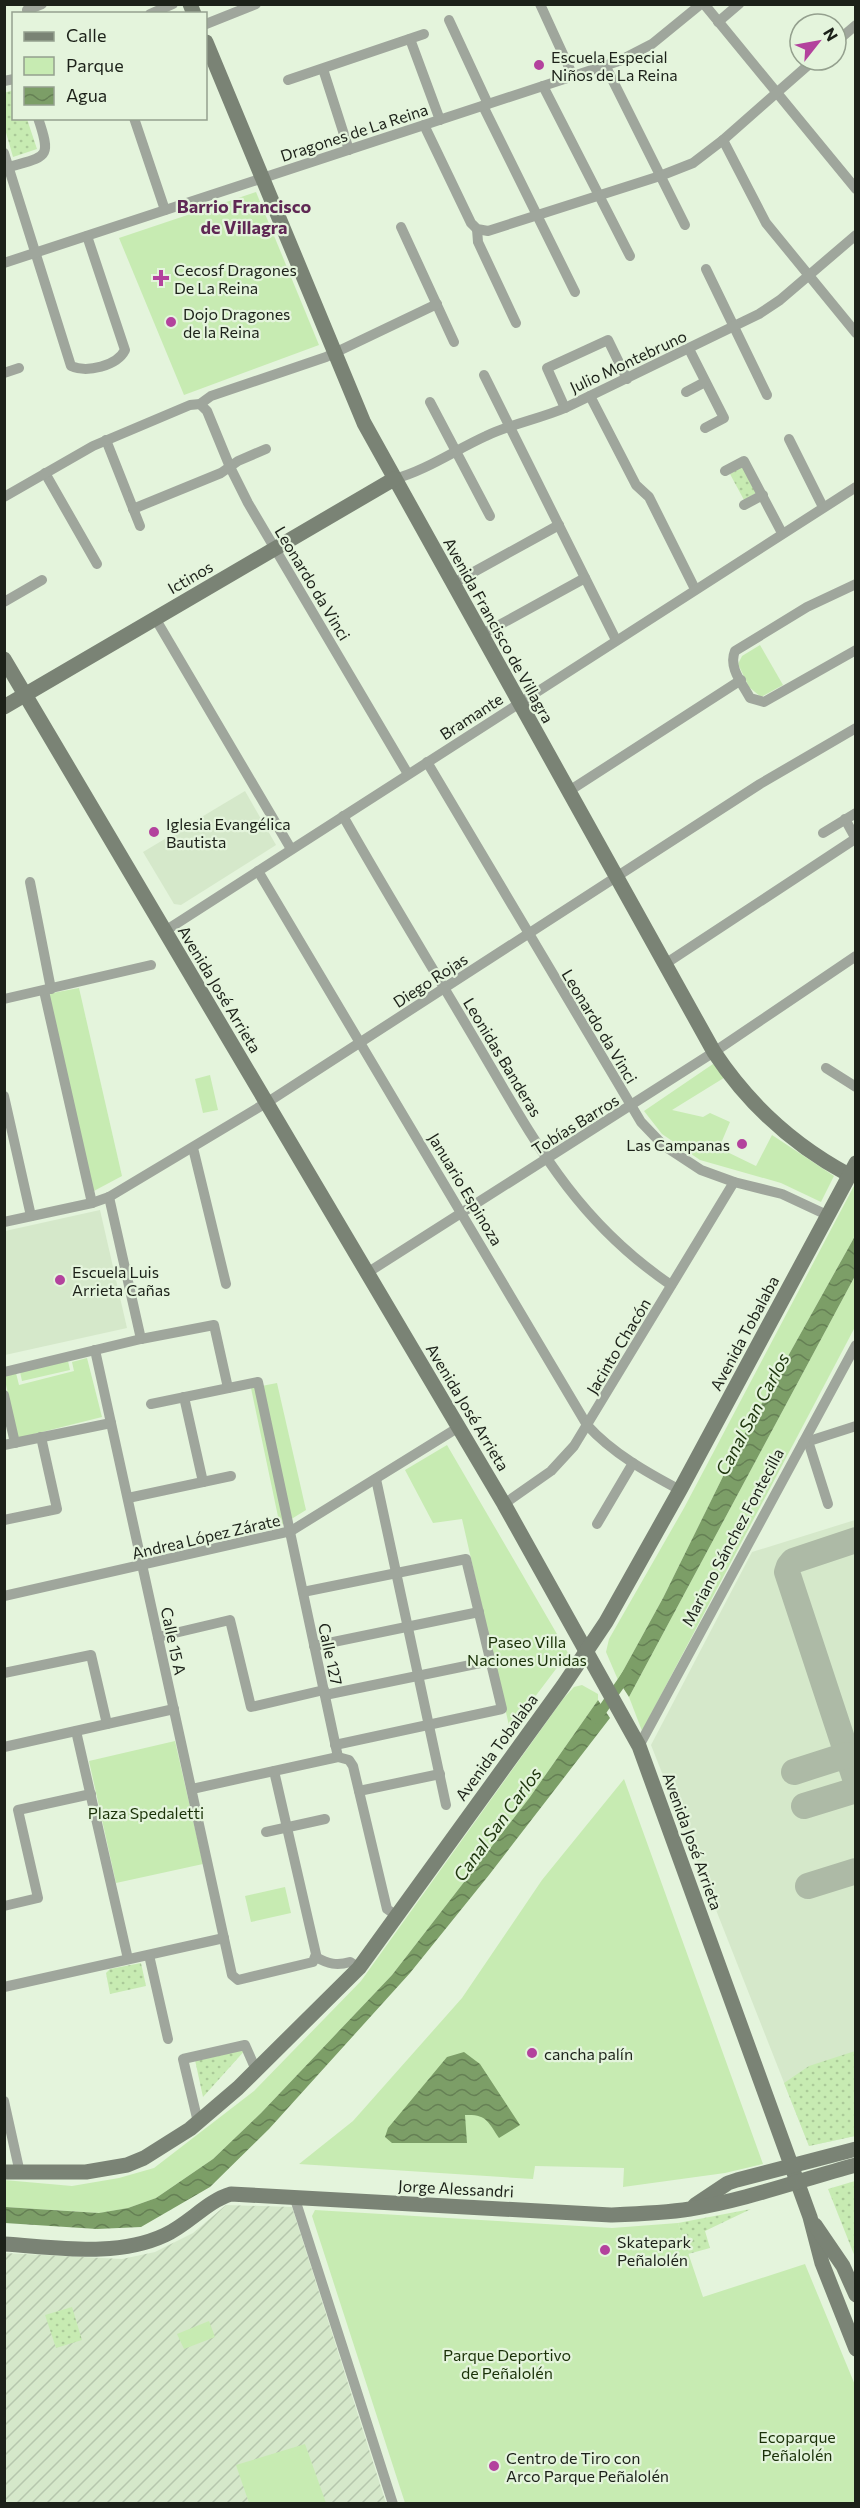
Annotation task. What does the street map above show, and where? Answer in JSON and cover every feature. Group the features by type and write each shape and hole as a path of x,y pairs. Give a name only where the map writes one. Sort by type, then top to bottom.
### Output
{"main road":[{"name":"Avenida Francisco de Villagra","path":"207,44 364,423 714,1052 744,1093 771,1120 810,1152 852,1169"},
{"name":"Ictinos","path":"4,707 394,479"},
{"name":"Avenida José Arrieta","path":"4,659 504,1504 639,1746 795,2181 810,2217 822,2263 855,2349"},
{"name":"Avenida Tobalaba","path":"4,2172 86,2172 127,2165 168,2144 198,2122 256,2070 359,1968 587,1651 680,1490 852,1169"},
{"name":"Jorge Alessandri","path":"687,2209 728,2183 855,2149"},
{"name":"Jorge Alessandri","path":"4,2244 105,2248 141,2244 174,2230 224,2196 240,2193 611,2215 687,2209 731,2200 855,2165"},
{"name":"Avenida José Arrieta","path":"810,2217 843,2266 855,2295"}],"street":[{"path":"27,10 42,4"},
{"path":"155,12 173,4"},
{"path":"207,24 256,4"},
{"path":"540,4 573,76"},
{"path":"702,4 855,189"},
{"name":"Dragones de La Reina","path":"4,263 629,57 652,44 702,4"},
{"path":"718,22 739,4"},
{"path":"449,20 485,105 575,292"},
{"path":"288,80 424,34"},
{"path":"410,39 440,120"},
{"path":"605,65 685,225"},
{"path":"323,69 349,150"},
{"path":"424,125 471,223 477,229 488,231 660,176 693,163 723,140 800,72"},
{"path":"543,86 630,256"},
{"path":"9,167 41,157 46,150 39,120"},
{"path":"135,120 165,210"},
{"path":"723,140 766,223 855,333"},
{"path":"4,153 71,366 95,369 115,360 124,354 125,350 87,236"},
{"path":"401,227 454,342"},
{"path":"477,229 477,238 516,323"},
{"name":"Julio Montebruno","path":"394,479 456,452 482,437 537,420 565,408 735,327 771,306 855,235"},
{"path":"706,269 767,395"},
{"path":"4,497 106,440 190,405 200,404 211,396 334,353 437,304"},
{"path":"565,408 547,368 608,340 627,379"},
{"path":"689,350 724,418 705,428"},
{"path":"4,373 19,368"},
{"path":"484,375 616,640"},
{"path":"686,392 705,382"},
{"path":"590,396 636,485 650,497 695,589"},
{"path":"430,402 490,516"},
{"name":"Leonardo da Vinci","path":"200,404 207,411 248,503 408,774"},
{"path":"789,439 823,507"},
{"path":"106,440 140,526"},
{"path":"133,509 221,473 230,466 266,449"},
{"path":"726,471 744,461 782,533"},
{"path":"45,473 98,564"},
{"name":"Bramante","path":"165,931 855,487"},
{"path":"744,505 762,495"},
{"path":"452,584 559,525"},
{"path":"481,636 585,578"},
{"path":"4,602 42,580"},
{"path":"855,584 807,608 735,651 732,658 734,669 750,698 764,702 855,650"},
{"path":"155,618 291,849"},
{"path":"568,791 741,680"},
{"name":"Diego Rojas","path":"4,1222 92,1203 109,1197 267,1103 760,784 855,728"},
{"name":"Leonardo da Vinci","path":"427,762 630,1106 652,1134 677,1155 701,1170 734,1182 782,1194 827,1215"},
{"path":"823,833 855,813"},
{"name":"Leonidas Banderas","path":"342,816 546,1160 599,1226 634,1258 671,1285"},
{"path":"665,964 855,839 845,819"},
{"name":"Januario Espinoza","path":"258,871 362,1042 587,1425 600,1439 633,1463 680,1490"},
{"path":"30,882 47,990 92,1203"},
{"name":"Tobías Barros","path":"367,1273 714,1052 855,956"},
{"path":"4,999 151,964"},
{"path":"826,1068 855,1087"},
{"path":"4,1096 31,1216"},
{"path":"193,1148 226,1284"},
{"name":"Jacinto Chacón","path":"504,1504 551,1472 567,1455 734,1182"},
{"path":"109,1197 141,1339"},
{"path":"4,1372 141,1339 214,1325 228,1388 151,1404"},
{"name":"Mariano Sánchez Fontecilla","path":"639,1746 806,1442 855,1345"},
{"name":"Calle 15 A","path":"95,1350 232,1975 238,1980 313,1962 316,1957"},
{"name":"Calle 127","path":"228,1388 258,1382 338,1757 349,1760 353,1766 387,1909 397,1916"},
{"path":"4,1395 10,1444 111,1422"},
{"path":"184,1397 203,1482"},
{"path":"828,1504 806,1442 855,1426"},
{"name":"Andrea López Zárate","path":"4,1596 291,1532 459,1428"},
{"path":"4,1520 57,1509 41,1437"},
{"path":"597,1524 633,1463"},
{"path":"128,1498 231,1476"},
{"path":"376,1479 447,1805"},
{"path":"303,1592 466,1558 502,1709 335,1745"},
{"path":"314,1646 479,1612"},
{"path":"158,1637 230,1620 251,1707 490,1661"},
{"path":"4,1673 92,1655 107,1724"},
{"path":"4,1747 174,1709"},
{"path":"76,1731 128,1959"},
{"path":"192,1789 338,1757"},
{"path":"274,1771 316,1957 326,1963 339,1965 350,1962 359,1968"},
{"path":"359,1791 440,1774"},
{"path":"4,1906 38,1898 18,1810 91,1794"},
{"path":"266,1832 325,1819"},
{"path":"4,1987 224,1938"},
{"path":"149,1955 168,2039"},
{"path":"198,2122 183,2059 245,2045 256,2070"},
{"path":"4,2102 20,2173"},
{"path":"294,2196 393,2504"}],"shaded area":[{"path":"245,791 276,845 181,905 174,904 143,852"},
{"name":"Escuela Luis Arrieta Cañas","path":"100,1210 127,1328 5,1355 5,1231"},
{"path":"855,1520 855,2136 809,2146 651,1745 752,1552"},
{"path":"226,2205 292,2207 386,2503 5,2503 4,2253 122,2259 155,2252 193,2233"}],"green space":[{"path":"12,90 12,120 27,120 37,149 13,157 5,129 4,93"},
{"path":"256,192 319,345 184,395 119,238"},
{"path":"744,466 758,492 744,500 730,474"},
{"path":"760,645 783,685 761,697 749,687 738,664 742,656"},
{"path":"79,988 122,1176 92,1192 47,994"},
{"path":"713,1064 727,1076 672,1110 703,1117 710,1113 730,1122 719,1148 756,1166 772,1135 834,1176 821,1202 781,1183 700,1160 662,1134 644,1111"},
{"path":"210,1075 218,1110 203,1113 195,1079"},
{"path":"855,1184 855,1236 739,1444 663,1598 618,1680 606,1652 609,1639 684,1508"},
{"path":"855,1276 855,1327 642,1731 629,1697"},
{"path":"87,1358 102,1417 18,1438 4,1376 16,1373 19,1385 74,1371 72,1362"},
{"path":"68,1361 70,1370 22,1381 20,1372"},
{"path":"277,1383 306,1510 280,1526 251,1388"},
{"name":"Paseo Villa Naciones Unidas","path":"447,1445 568,1653 510,1730 462,1519 433,1523 405,1470"},
{"path":"582,1685 598,1694 598,1700 530,1797 392,1975 261,2113 213,2159 156,2198 128,2208 100,2213 5,2207 4,2180 72,2186 119,2178 154,2168 254,2091 361,1981 563,1699 574,1687"},
{"name":"Plaza Spedaletti","path":"175,1741 203,1864 116,1883 89,1761"},
{"path":"624,1779 763,2164 725,2173 623,2187 624,2168 535,2166 533,2179 299,2164 353,2121 462,1998 542,1880"},
{"path":"285,1887 291,1913 251,1922 245,1896"},
{"path":"141,1963 146,1986 110,1994 106,1973 110,1969"},
{"path":"247,2048 203,2097 195,2060"},
{"path":"855,2051 855,2136 809,2146 784,2083 809,2066"},
{"path":"856,2181 855,2257 828,2189"},
{"path":"751,2209 705,2231 710,2248 688,2254 678,2223"},
{"name":"Parque Deportivo de Peñalolén","path":"315,2210 612,2228 678,2223 703,2297 805,2264 855,2385 855,2503 405,2503 312,2216"},
{"path":"72,2307 82,2340 56,2348 45,2315"},
{"path":"209,2321 215,2337 184,2349 177,2334"},
{"path":"305,2444 326,2503 249,2503 236,2465"}],"water":[{"path":"855,1236 855,1276 629,1697 618,1680 663,1598 739,1444"},
{"path":"598,1700 610,1718 489,1875 410,1973 269,2129 210,2187 141,2227 97,2229 5,2223 5,2207 99,2213 128,2208 156,2198 213,2159 261,2113 392,1975 530,1797"},
{"path":"464,2052 480,2064 520,2125 499,2138 486,2120 478,2116 465,2115 467,2143 392,2143 385,2137 388,2128 447,2057"}],"waterway":[{"name":"Canal San Carlos","path":"596,1719 628,1673"}],"taxiway":[{"path":"856,1540 793,1561 787,1572 856,1781"},
{"path":"794,1772 847,1755"},
{"path":"804,1806 856,1790"},
{"path":"808,1886 856,1871"}],"place":[{"name":"Escuela Especial Niños de La Reina","path":"539,65"},
{"name":"Cecosf Dragones De La Reina","path":"161,278"},
{"name":"Dojo Dragones de la Reina","path":"171,322"},
{"name":"Iglesia Evangélica Bautista","path":"154,832"},
{"name":"Las Campanas","path":"742,1144"},
{"name":"Escuela Luis Arrieta Cañas","path":"60,1280"},
{"name":"cancha palín","path":"532,2053"},
{"name":"Skatepark Peñalolén","path":"605,2250"},
{"name":"Centro de Tiro con Arco Parque Peñalolén","path":"494,2466"}],"district":[{"name":"Barrio Francisco de Villagra","path":"244,216"}],"park label":[{"name":"Ecoparque Peñalolén","path":"797,2445"}]}
